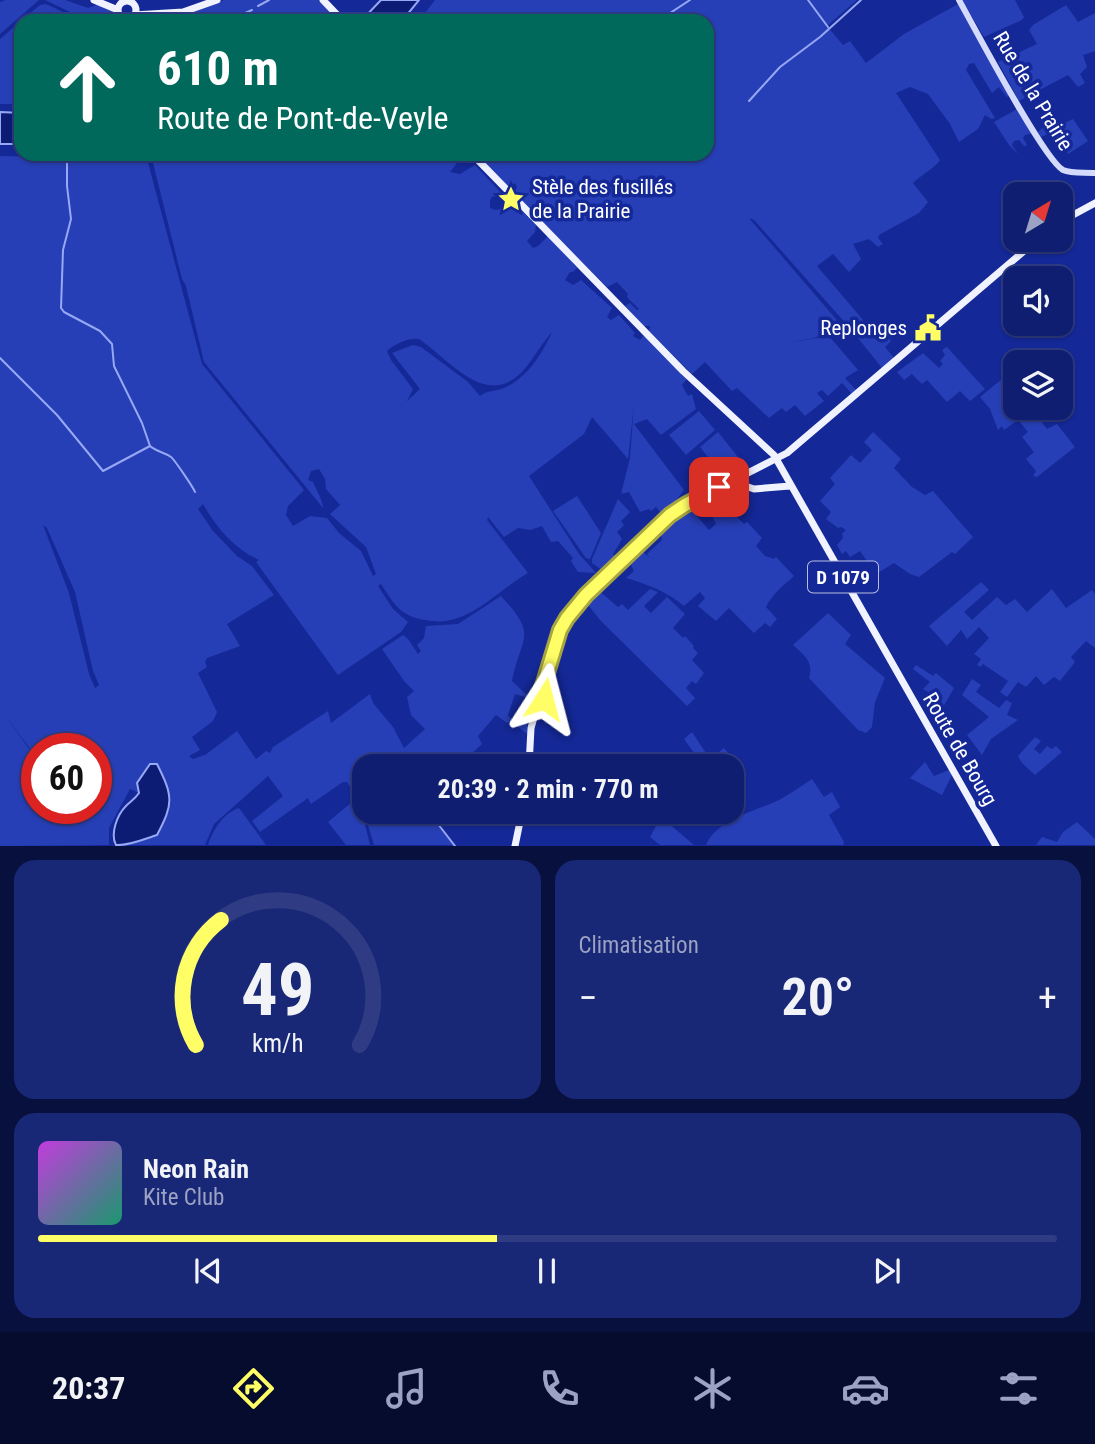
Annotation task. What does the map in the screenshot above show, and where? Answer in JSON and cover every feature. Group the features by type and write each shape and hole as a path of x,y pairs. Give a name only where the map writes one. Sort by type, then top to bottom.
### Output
{"main road":[{"path":"94,0 119,7 130,1 153,14"},
{"path":"166,14 183,12 217,0"},
{"path":"323,0 337,14"},
{"path":"134,14 135,6"},
{"path":"119,7 119,14"},
{"path":"141,14 148,13"},
{"name":"D 1079","path":"480,161 644,331 772,458 790,486"},
{"path":"1073,215 1095,204"},
{"path":"530,754 531,729 537,706 533,703 534,699 540,696 560,630 586,595 666,519 685,505 772,458 787,453 1023,252"},
{"path":"732,481 754,489 790,486"},
{"name":"Route de Bourg","path":"790,486 996,845"},
{"path":"515,845 519,824"}],"street":[{"name":"Rue de la Prairie","path":"959,0 1035,132 1056,163 1067,171 1095,173"}],"shaded area":[{"path":"39,0 23,14 14,14 14,22 0,34 0,2"},
{"path":"45,0 65,0 88,8 99,4 117,14 74,14"},
{"path":"224,0 318,0 331,14 182,14"},
{"path":"381,0 419,0 408,14 368,14"},
{"path":"435,0 857,0 827,26 843,45 850,41 866,63 904,34 958,4 1011,95 1007,97 999,87 992,93 974,63 969,64 966,70 995,118 991,119 985,115 978,129 959,142 950,124 928,94 910,87 896,93 940,160 913,183 928,202 919,213 879,235 878,238 883,244 878,247 869,239 853,244 861,259 849,272 833,254 817,266 864,321 848,326 754,220 749,218 842,326 814,338 787,343 829,336 858,370 845,378 856,390 852,394 842,383 828,396 822,390 817,393 824,401 805,416 795,405 786,412 782,408 769,418 737,388 732,391 705,362 692,374 649,331 650,326 644,326 625,306 630,303 639,309 617,282 607,287 514,194 517,187 515,183 509,188 483,161 714,161 714,14 424,14"},
{"path":"962,0 1015,0 1024,17 984,37"},
{"path":"46,4 67,14 29,14 40,5"},
{"path":"1066,5 1078,22 1095,13 1095,51 1083,55 1087,67 1080,74 1085,83 1078,87 1068,75 1019,101 998,62 1037,44 1029,30"},
{"path":"14,27 14,104 0,104 0,39"},
{"path":"1019,108 1033,133 1023,138 1027,145 1024,146 1019,140 1014,141 1012,145 1018,154 994,122"},
{"path":"0,112 14,113 14,144 0,144"},
{"path":"1073,119 1088,141 1068,154 1054,131 1041,137 1038,132 1046,125 1054,128"},
{"path":"0,156 14,156 14,161 148,161 202,364 304,490 288,506 286,515 293,526 310,516 327,518 339,533 361,551 373,576 376,574 366,547 330,514 340,505 326,489 325,479 319,469 311,471 308,480 313,482 323,508 204,362 154,161 459,161 450,172 460,174 475,165 504,196 502,199 493,196 490,208 499,209 512,202 536,225 535,232 527,241 533,248 549,235 577,268 570,272 565,280 573,285 581,280 612,308 607,317 611,320 619,315 635,333 633,336 640,340 644,335 647,337 687,379 682,385 688,396 692,394 696,409 661,435 647,419 634,424 684,490 664,517 656,507 651,511 649,509 640,512 629,492 621,494 630,458 634,404 628,459 592,417 584,434 529,476 579,554 596,573 578,572 571,561 573,558 558,541 551,542 542,526 530,530 518,528 504,537 488,517 487,520 528,573 470,612 445,621 422,620 407,614 396,605 381,584 378,586 393,609 408,622 401,632 338,675 256,562 259,560 226,536 203,504 198,509 213,531 237,556 252,566 274,595 227,624 240,646 207,658 207,667 198,673 217,712 213,721 192,737 200,750 189,756 193,759 205,755 237,731 256,759 266,751 270,753 273,747 328,711 331,723 370,694 373,703 393,727 404,748 425,729 411,715 407,697 414,691 382,649 403,635 418,654 421,651 417,645 424,638 426,626 458,624 501,596 524,629 512,681 531,699 515,694 508,715 510,718 527,721 527,734 511,721 507,723 496,715 478,736 482,744 471,754 352,754 352,790 347,782 343,782 311,804 308,798 260,832 252,821 283,796 268,776 214,824 205,845 127,845 145,839 171,798 157,764 139,793 130,789 112,822 112,733 21,733 21,737 4,714 21,738 21,824 111,824 109,845 0,846","holes":["552,332 528,370 514,383 480,396 468,382 421,347 413,345 392,353 420,389 407,401 413,389 387,351 402,342 419,339 468,377 495,385 508,382 522,372","43,525 47,528 75,592 93,671 99,685 95,688 69,593"]},
{"path":"877,325 891,341 885,347 894,358 882,368 850,328"},
{"path":"947,347 985,389 970,401 960,391 947,402 927,380 922,384 912,374 904,380 897,372 923,353 939,368 945,355 942,350"},
{"path":"1003,378 1003,420 1018,420 1004,430 1002,426 998,430 990,409 980,397"},
{"path":"699,411 715,430 686,455 669,435"},
{"path":"1018,420 1040,420 1047,429 1057,424 1075,447 1037,477 1033,476 1036,471 1026,459 1034,452 1022,437 1028,432"},
{"path":"718,432 742,462 723,476 700,447"},
{"path":"873,432 901,459 894,468 912,487 925,495 933,491 973,537 955,554 952,552 919,577 894,563 876,574 860,551 850,557 846,551 842,554 837,545 846,530 838,528 826,519 831,512 820,501 835,484 830,478 851,455 860,463 872,450 864,442"},
{"path":"577,496 601,533 590,559 586,558 553,511"},
{"path":"618,499 630,512 621,521 624,525 617,532 622,539 613,554 618,560 605,572 592,563 592,559"},
{"path":"692,503 699,511 696,515 709,530 716,524 714,514 726,506 762,538 756,546 765,556 774,559 776,557 794,576 766,607 777,619 770,627 765,623 754,633 729,608 716,621 698,606 705,598 700,592 684,606 657,589 626,578 634,571 628,559 639,549 649,557 647,554 662,540 660,529"},
{"path":"981,582 989,590 964,612 972,620 997,597 1006,605 1015,599 1027,612 1052,589 1066,608 1092,590 1095,594 1095,648 1086,641 1071,657 1075,662 1060,681 1054,677 1044,685 1036,676 1026,687 1018,682 1007,697 1000,692 1008,681 983,664 980,667 977,665 981,659 974,654 989,638 979,627 967,639 961,630 947,646 929,626"},
{"path":"597,589 618,607 622,604 628,610 650,589 658,592 644,606 651,613 667,597 685,614 673,628 694,646 698,653 692,660 704,673 696,684 692,681 686,688 695,698 687,706 600,620 585,601"},
{"path":"828,613 851,635 845,644 885,678 875,702 872,727 866,733 858,730 809,678 809,663 793,645"},
{"path":"916,665 933,676 936,673 954,688 942,709 932,704 936,697 923,689 930,682 913,669"},
{"path":"972,679 981,685 976,692 999,708 1006,700 1012,703 1007,715 1018,720 991,739 982,755 967,735 989,717 962,695"},
{"path":"692,732 707,754 695,754 684,739"},
{"path":"1035,737 1041,741 1034,749 1040,754 1047,746 1052,749 1056,746 1062,752 1035,775 1018,756"},
{"path":"724,748 729,754 716,754"},
{"path":"925,762 934,776 949,770 952,775 942,795 910,778"},
{"path":"150,764 157,764 169,792 166,815 157,835 116,845 114,830 117,819 139,793 137,783"},
{"path":"812,779 824,797 832,792 840,807 829,815 844,842 843,845 706,845 711,836 725,824 744,824 744,814 779,800"},
{"path":"352,802 352,824 365,824 370,845 346,845 328,822"},
{"path":"239,808 266,845 208,845 219,823"},
{"path":"1077,822 1095,839 1095,845 1036,845 1042,837 1057,842 1063,832"},
{"path":"368,824 438,824 453,845 374,845"},
{"path":"657,824 669,824 694,845 660,845 650,837"}],"waterway":[{"path":"258,6 269,0"},
{"path":"669,14 690,0"},
{"path":"808,0 828,27"},
{"path":"749,101 780,67 820,37 861,0"},
{"path":"243,14 252,10"},
{"path":"67,161 71,219 63,250 61,308 100,331 112,344 114,366 142,423 150,446 171,457 195,492"},
{"path":"0,358 57,415 103,471 150,446"},
{"path":"438,824 455,846"}],"place":[{"name":"Stèle des fusillés de la Prairie","path":"511,199"},
{"name":"Replonges","path":"928,328"}],"route":[{"path":"544,699 540,696 560,630 574,608 670,515 719,487"}]}
